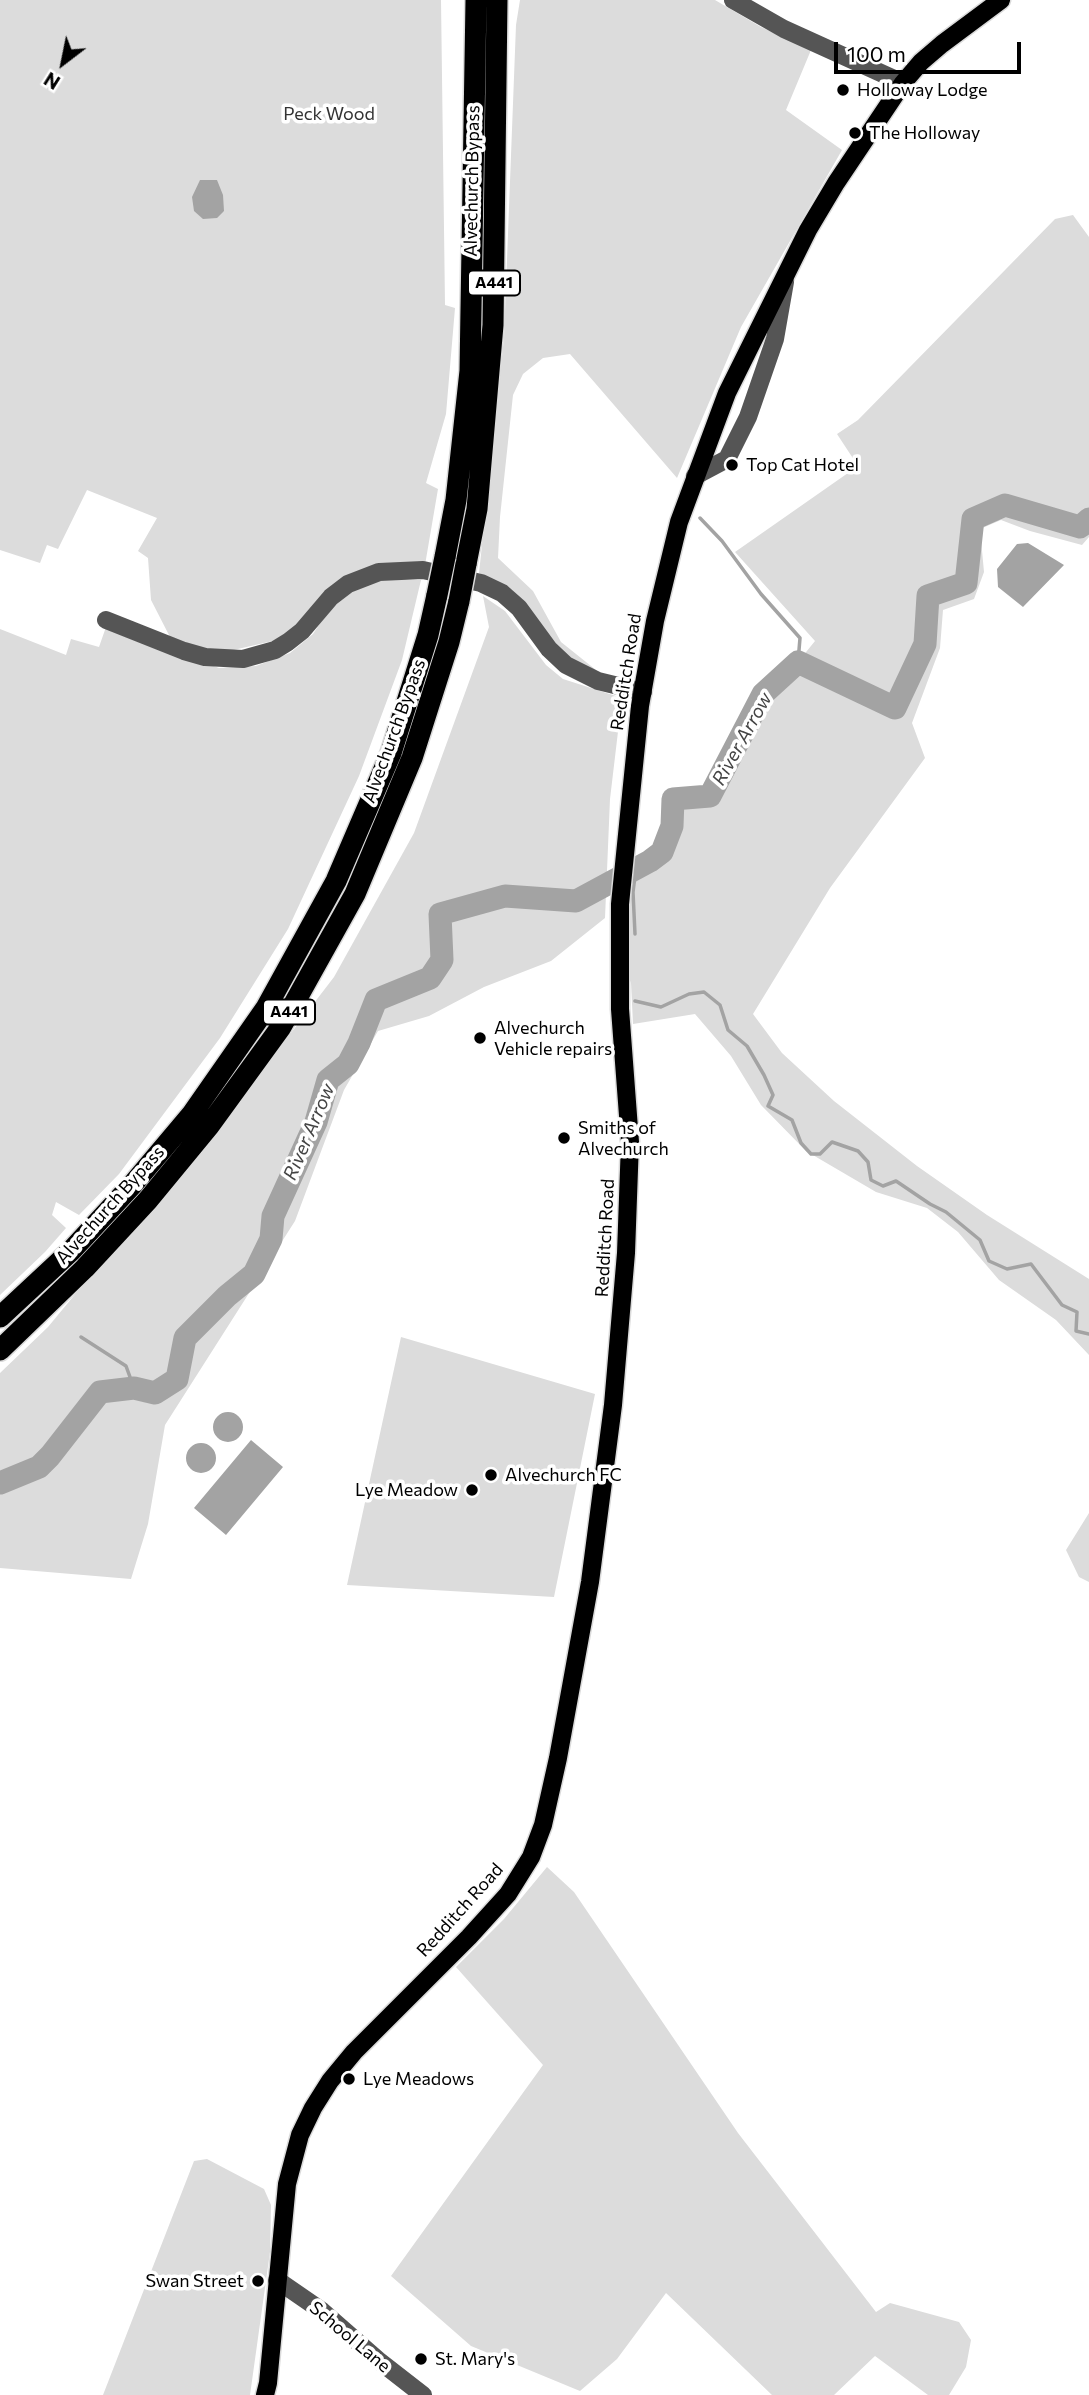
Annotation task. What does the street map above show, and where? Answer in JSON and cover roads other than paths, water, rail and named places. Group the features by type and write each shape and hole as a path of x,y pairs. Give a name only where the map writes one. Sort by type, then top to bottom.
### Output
{"highway":[{"name":"Alvechurch Bypass","path":"0,1317 71,1251 133,1184 192,1114 266,1008 336,881 391,753 428,635 456,500 470,370 476,0"},
{"name":"Alvechurch Bypass","path":"0,1350 85,1268 148,1200 209,1126 281,1027 355,894 412,758 449,642 477,509 493,325 497,0"}],"main road":[{"name":"Redditch Road","path":"277,2280 287,2184 300,2135 313,2108 330,2081 354,2052 508,1894 531,1857 544,1825 590,1582 622,1318 630,1142 620,1009 620,904 643,692 663,587 679,522 727,393 787,272 836,183 903,83 921,62 1001,0"},
{"path":"265,2395 277,2280"}],"street":[{"path":"733,0 784,29 903,83"},
{"path":"695,476 727,459 748,417 775,339 787,272"},
{"path":"106,620 205,657 243,659 275,650 288,642 302,631 331,597 348,584 379,572 423,570 481,583 502,593 519,608 549,649 566,665 598,681 643,692"},
{"name":"School Lane","path":"277,2280 322,2311 423,2395"}],"waterway":[{"name":"River Arrow","path":"0,1483 39,1467 100,1392 134,1388 155,1393 177,1379 185,1338 227,1296 254,1274 271,1239 273,1216 316,1122 328,1080 348,1064 376,1000 430,978 442,960 440,914 505,896 576,901 650,861 662,852 672,826 673,799 710,796 763,694 798,662 895,708 925,644 928,596 966,583 973,519 1005,505 1080,527 1089,519"},
{"path":"700,518 722,541 761,594 800,638 798,662"},
{"path":"635,934 633,892 636,868"},
{"path":"635,1001 661,1007 689,994 704,992 720,1005 728,1030 747,1046 764,1075 773,1095 768,1106 792,1120 801,1143 811,1154 820,1154 832,1142 858,1151 868,1162 871,1180 883,1186 896,1181 946,1212 980,1240 989,1261 1007,1269 1031,1264 1062,1305 1077,1312 1076,1331 1089,1334"},
{"path":"81,1337 126,1366 134,1388"}],"place":[{"name":"Holloway Lodge","path":"843,90"},
{"name":"The Holloway","path":"855,133"},
{"name":"Top Cat Hotel","path":"732,465"},
{"name":"Alvechurch Vehicle repairs","path":"480,1038"},
{"name":"Smiths of Alvechurch","path":"564,1138"},
{"name":"Alvechurch FC","path":"491,1475"},
{"name":"Lye Meadow","path":"472,1490"},
{"name":"Lye Meadows","path":"349,2079"},
{"name":"Swan Street","path":"258,2281"},
{"name":"St. Mary's","path":"421,2359"}],"park label":[{"name":"Peck Wood","path":"329,114"}]}
